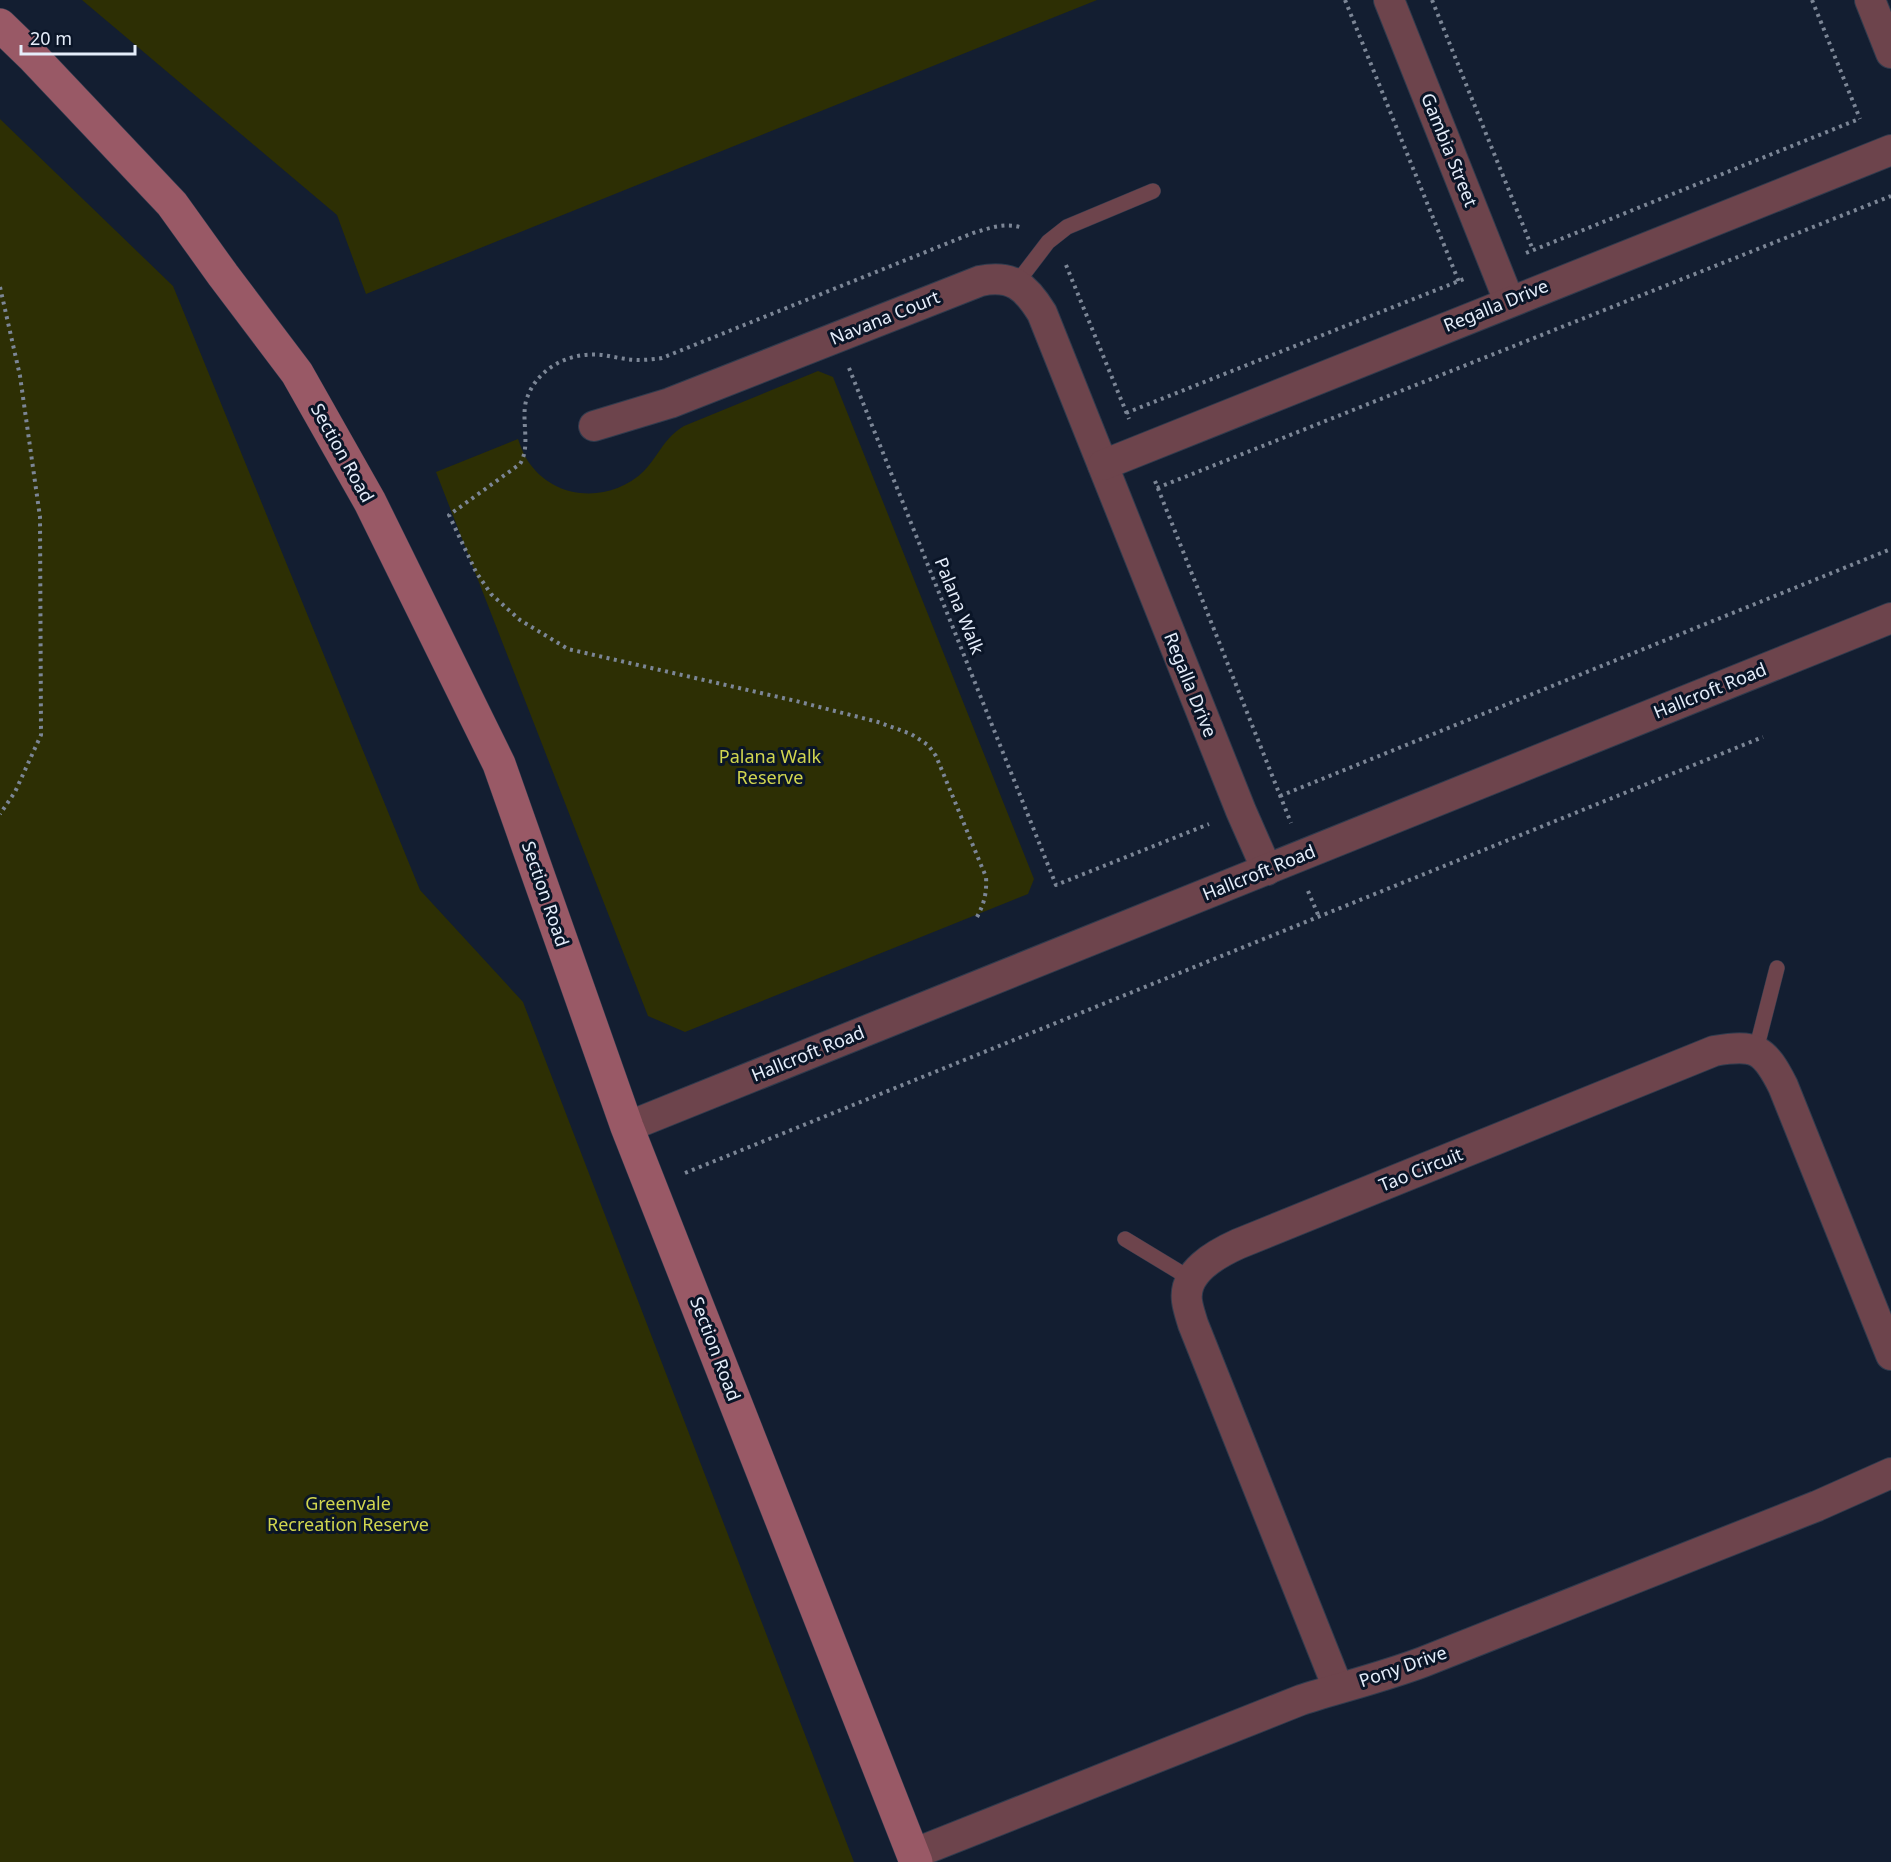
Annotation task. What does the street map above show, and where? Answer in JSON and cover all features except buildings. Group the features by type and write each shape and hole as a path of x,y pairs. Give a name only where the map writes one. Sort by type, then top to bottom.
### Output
{"street":[{"name":"Gambia Street","path":"1389,0 1509,301"},
{"path":"1870,0 1891,53"},
{"name":"Section Road","path":"0,25 171,204 302,382 370,502 499,764 627,1127 914,1858"},
{"name":"Regalla Drive","path":"1103,465 1883,153"},
{"name":"Navana Court","path":"594,426 669,402 980,280 993,278 1016,284"},
{"name":"Regalla Drive","path":"1016,284 1031,295 1042,313 1241,811 1267,870"},
{"name":"Hallcroft Road","path":"627,1127 1891,618"},
{"name":"Tao Circuit","path":"1191,1279 1207,1261 1260,1235 1714,1051 1737,1047 1756,1050"},
{"path":"1756,1050 1772,1065 1783,1086 1891,1355"},
{"path":"1191,1279 1186,1299 1193,1324 1338,1688"},
{"name":"Pony Drive","path":"914,1858 1213,1734 1301,1700 1392,1674 1817,1506 1891,1473"}],"lane":[{"path":"1016,284 1048,242 1067,227 1153,190"},
{"path":"1756,1050 1777,968"},
{"path":"1125,1239 1191,1279"}],"path":[{"path":"1345,0 1459,282"},
{"path":"1432,0 1533,250"},
{"path":"1157,488 1891,196 1883,153 1812,0"},
{"path":"976,917 983,906 987,890 986,878 936,756 928,745 911,734 878,722 568,649 520,620 491,594 476,572 448,515 520,464 525,457 526,401 535,382 551,366 565,359 583,355 641,360 662,358 973,233 998,225 1013,225 1032,231 1058,250 1067,266 1279,796"},
{"path":"0,287 20,376 40,517 41,735 15,792 0,814"},
{"name":"Palana Walk","path":"837,338 1056,885 1241,811"},
{"path":"1241,811 1891,549"},
{"path":"651,1187 1763,737"}],"green space":[{"path":"82,0 1097,0 366,294 337,215"},
{"name":"Greenvale Recreation Reserve","path":"0,119 173,286 420,890 523,1002 854,1862 0,1862"},
{"name":"Palana Walk Reserve","path":"818,371 833,377 1034,879 1028,894 685,1032 648,1016 436,472 518,439 530,464 555,485 570,491 586,493 617,488 644,471 667,441 684,426"}]}
